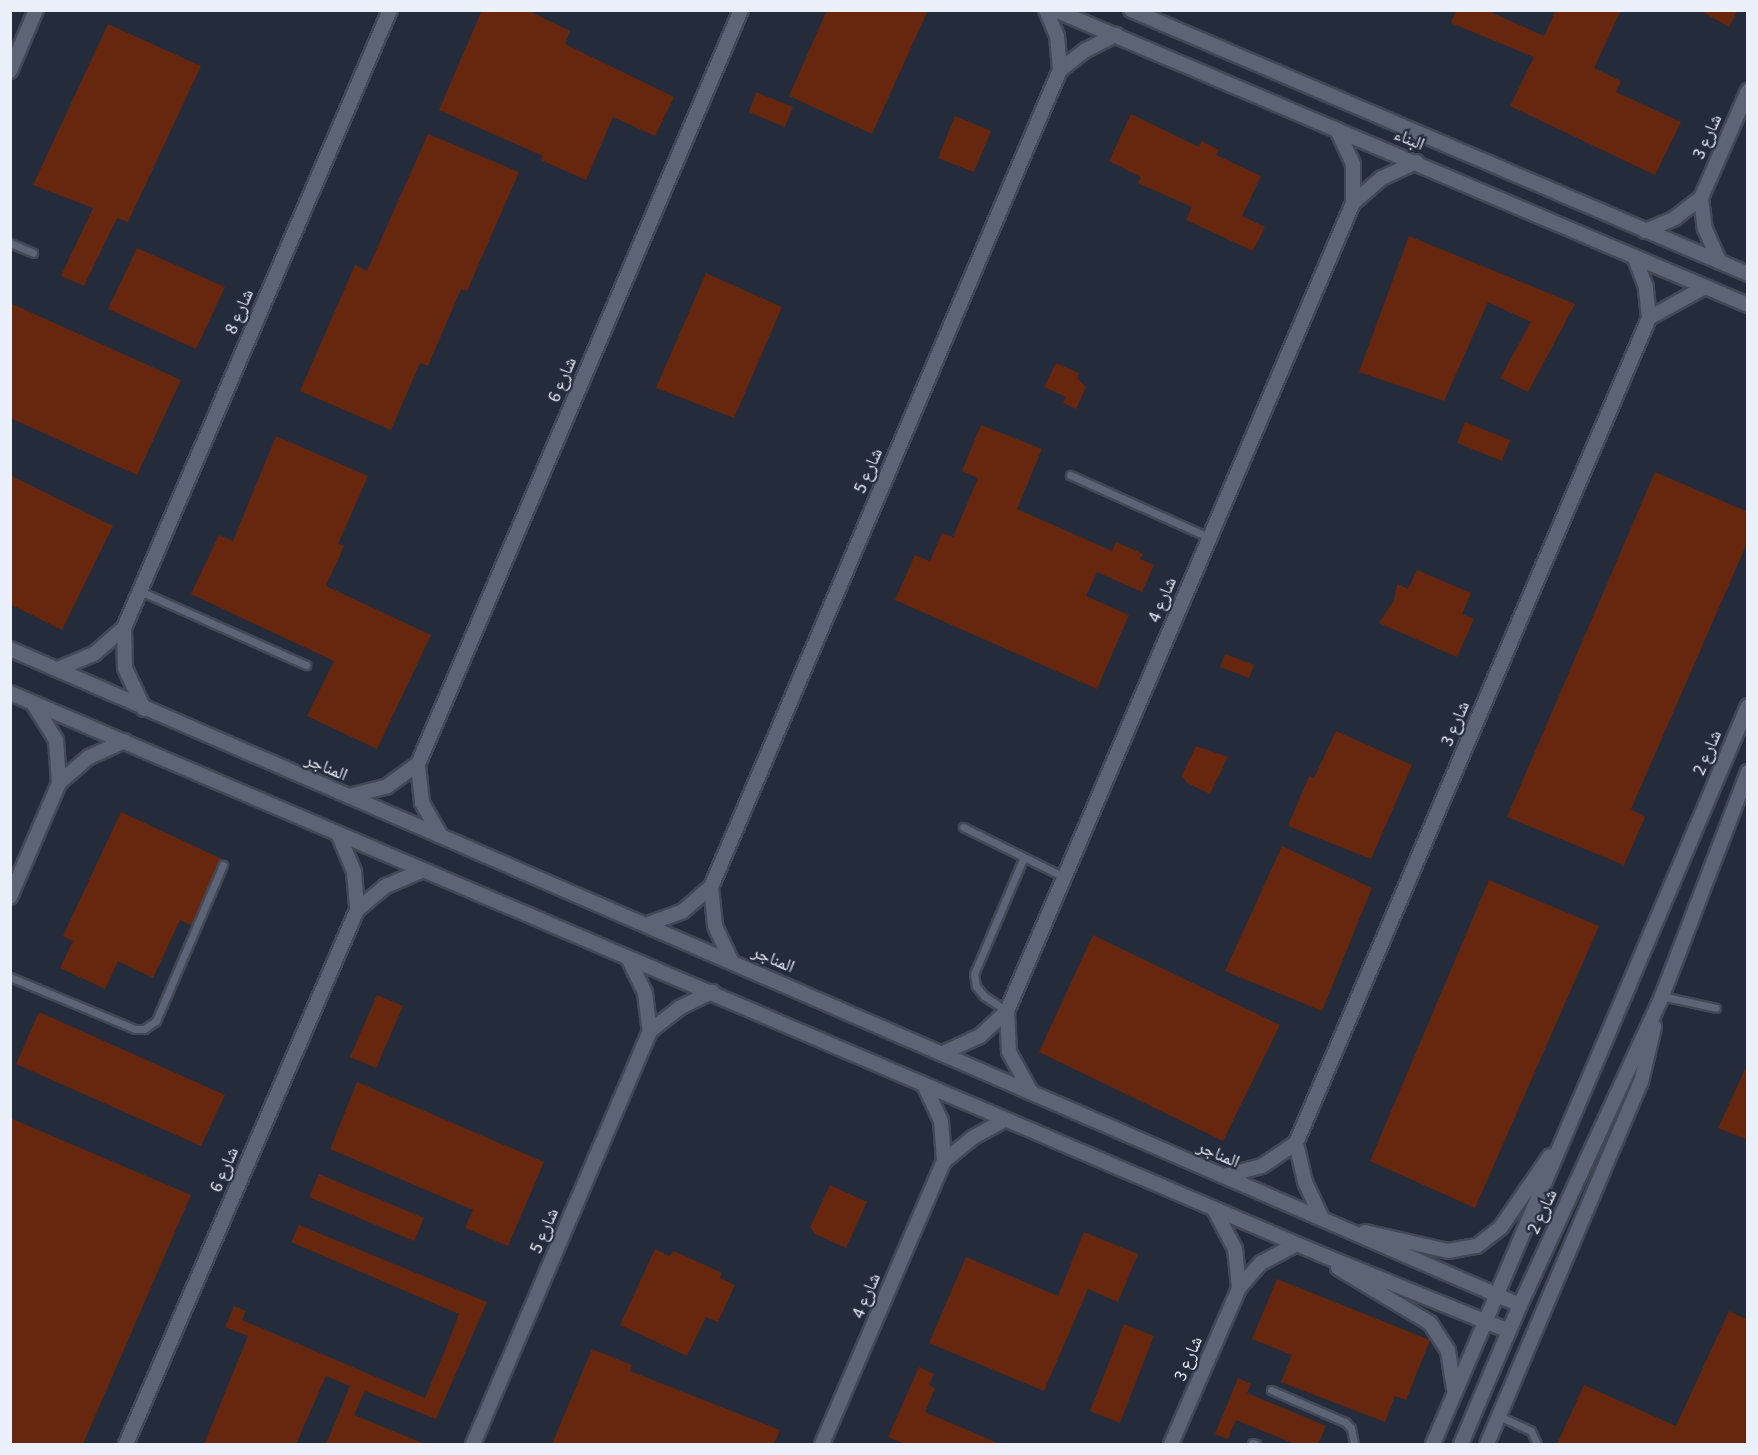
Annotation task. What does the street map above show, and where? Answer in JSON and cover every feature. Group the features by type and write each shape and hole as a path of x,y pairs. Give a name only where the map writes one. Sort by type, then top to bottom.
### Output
{"street":[{"path":"10,71 36,10"},
{"name":"شارع 8","path":"144,709 125,668 124,628 390,10"},
{"name":"شارع 6","path":"443,838 422,804 418,764 741,10"},
{"name":"شارع 5","path":"648,924 683,912 711,887 1060,70 1057,36 1046,10"},
{"name":"البناء","path":"1055,10 1416,162 1635,259 1748,305"},
{"name":"البناء","path":"1131,11 1748,274"},
{"name":"شارع 5","path":"1060,70 1086,50 1116,35"},
{"name":"شارع 3","path":"1645,231 1675,218 1701,198 1748,91"},
{"name":"شارع 4","path":"943,1053 980,1036 1006,1011 1353,203 1353,164 1337,130"},
{"name":"شارع 4","path":"1353,203 1382,178 1416,162"},
{"path":"1701,198 1705,229 1720,262"},
{"name":"شارع 3","path":"1296,1143 1649,318 1646,287 1635,259"},
{"path":"1649,318 1705,286"},
{"name":"شارع 8","path":"58,669 94,654 124,628"},
{"name":"المناجر","path":"10,649 443,838 648,924 1520,1305"},
{"path":"10,693 421,871 712,992 1004,1120 1296,1244 1509,1331"},
{"path":"33,703 56,740 59,783"},
{"name":"شارع 2","path":"1433,1444 1748,706"},
{"path":"10,897 59,783 89,757 125,741"},
{"path":"346,796 386,787 418,764"},
{"name":"شارع 2","path":"1461,1444 1520,1305 1662,996 1748,772"},
{"name":"شارع 6","path":"339,836 354,872 357,910"},
{"name":"شارع 6","path":"126,1444 357,910 386,886 421,871"},
{"name":"شارع 5","path":"711,887 715,926 732,962"},
{"path":"628,958 645,993 650,1031"},
{"name":"شارع 5","path":"473,1444 650,1031 679,1008 712,992"},
{"name":"شارع 2","path":"1487,1444 1641,1082 1662,996"},
{"name":"شارع 4","path":"1006,1011 1010,1052 1031,1092"},
{"name":"شارع 4","path":"924,1085 941,1121 944,1161"},
{"name":"شارع 4","path":"822,1444 944,1161 972,1138 1004,1120"},
{"path":"1222,1176 1262,1166 1296,1143 1305,1182 1322,1218"},
{"name":"شارع 2","path":"1351,1230 1392,1235 1448,1251 1477,1246 1501,1227 1560,1146"},
{"name":"شارع 3","path":"1214,1209 1235,1249 1239,1288"},
{"name":"شارع 3","path":"1171,1444 1239,1288 1261,1263 1296,1244"},
{"path":"1320,1254 1367,1289 1430,1323 1448,1351 1455,1393"}],"lane":[{"path":"10,243 33,252"},
{"path":"1070,475 1210,537"},
{"path":"140,591 306,665"},
{"path":"963,827 1064,877"},
{"path":"1006,1011 984,996 976,986 974,974 1024,857"},
{"path":"10,977 135,1029 144,1029 156,1021 223,865"},
{"path":"1662,996 1716,1008"},
{"path":"1271,1390 1345,1422 1351,1428 1354,1444"},
{"path":"1499,1416 1531,1431 1537,1444"}],"building":[{"path":"482,10 527,10 570,31 565,44 674,97 655,136 613,117 586,180 541,160 543,156 439,110"},
{"path":"827,10 928,10 872,134 789,96"},
{"path":"1456,10 1486,10 1544,36 1556,10 1621,10 1594,68 1621,81 1616,92 1681,122 1655,175 1510,106 1534,57 1451,23"},
{"path":"1699,10 1738,10 1729,27"},
{"path":"108,24 201,66 128,222 117,218 84,286 61,276 93,208 33,185"},
{"path":"756,92 793,107 785,127 749,112"},
{"path":"1131,114 1199,147 1202,141 1219,150 1216,155 1261,176 1242,216 1265,227 1253,251 1186,220 1192,207 1138,183 1141,177 1109,161"},
{"path":"955,116 991,131 974,172 938,158"},
{"path":"428,134 519,172 467,291 461,289 428,366 420,363 391,430 300,391 355,265 367,271"},
{"path":"1409,236 1575,304 1528,392 1500,378 1531,322 1488,302 1444,401 1359,372"},
{"path":"137,248 225,287 196,349 108,309"},
{"path":"706,273 782,307 734,418 656,388"},
{"path":"10,303 181,380 137,475 10,418"},
{"path":"1056,363 1079,373 1077,378 1086,387 1076,409 1063,403 1066,397 1044,387"},
{"path":"1465,422 1510,440 1502,461 1457,443"},
{"path":"981,425 1042,449 1017,509 1112,551 1116,542 1143,554 1140,559 1154,565 1142,592 1097,572 1086,596 1129,615 1097,689 895,600 915,555 930,561 942,533 953,537 978,478 962,471"},
{"path":"276,436 368,476 338,544 344,546 326,586 431,635 377,749 307,716 334,661 191,594 219,535 233,541"},
{"path":"1655,472 1748,512 1748,541 1631,809 1645,817 1624,865 1507,817"},
{"path":"10,475 113,526 62,630 10,604"},
{"path":"1417,570 1471,593 1462,614 1474,619 1457,657 1379,623 1394,600 1397,584 1408,589"},
{"path":"1225,654 1254,665 1249,678 1220,667"},
{"path":"1336,731 1412,765 1371,859 1288,826 1309,776 1314,778"},
{"path":"1196,746 1228,757 1210,794 1187,783 1182,775"},
{"path":"121,812 222,859 191,925 180,920 153,978 118,961 105,989 60,968 73,941 63,936"},
{"path":"1282,846 1372,888 1322,1011 1225,971"},
{"path":"1489,880 1599,926 1475,1208 1370,1161"},
{"path":"1093,935 1280,1025 1223,1141 1039,1052"},
{"path":"377,995 403,1006 376,1068 350,1057"},
{"path":"39,1012 225,1095 201,1146 16,1064"},
{"path":"1748,1063 1748,1140 1718,1128"},
{"path":"357,1082 544,1162 508,1246 465,1228 473,1210 330,1149"},
{"path":"10,1118 191,1195 83,1444 10,1444"},
{"path":"319,1174 424,1218 414,1241 309,1197"},
{"path":"830,1185 867,1202 846,1248 815,1234 810,1227"},
{"path":"299,1225 487,1302 436,1419 365,1391 354,1415 425,1444 326,1444 350,1386 326,1376 296,1444 204,1444 248,1336 225,1327 234,1306 246,1311 242,1320 425,1398 459,1314 291,1242"},
{"path":"1084,1232 1138,1254 1118,1302 1088,1289 1044,1391 929,1343 966,1257 1058,1296"},
{"path":"655,1249 669,1256 674,1251 722,1273 720,1278 735,1285 718,1322 706,1317 687,1356 620,1325"},
{"path":"1277,1279 1430,1340 1406,1400 1395,1396 1385,1422 1281,1382 1292,1355 1252,1339"},
{"path":"1729,1311 1748,1320 1748,1444 1557,1444 1584,1385 1676,1426"},
{"path":"1124,1324 1154,1336 1120,1423 1090,1411"},
{"path":"592,1349 632,1365 630,1371 780,1430 774,1444 552,1444"},
{"path":"919,1367 934,1374 929,1385 935,1388 925,1412 1000,1444 905,1444 888,1437"},
{"path":"1238,1378 1251,1384 1247,1393 1326,1426 1318,1444 1295,1444 1236,1420 1228,1439 1215,1434"}]}
